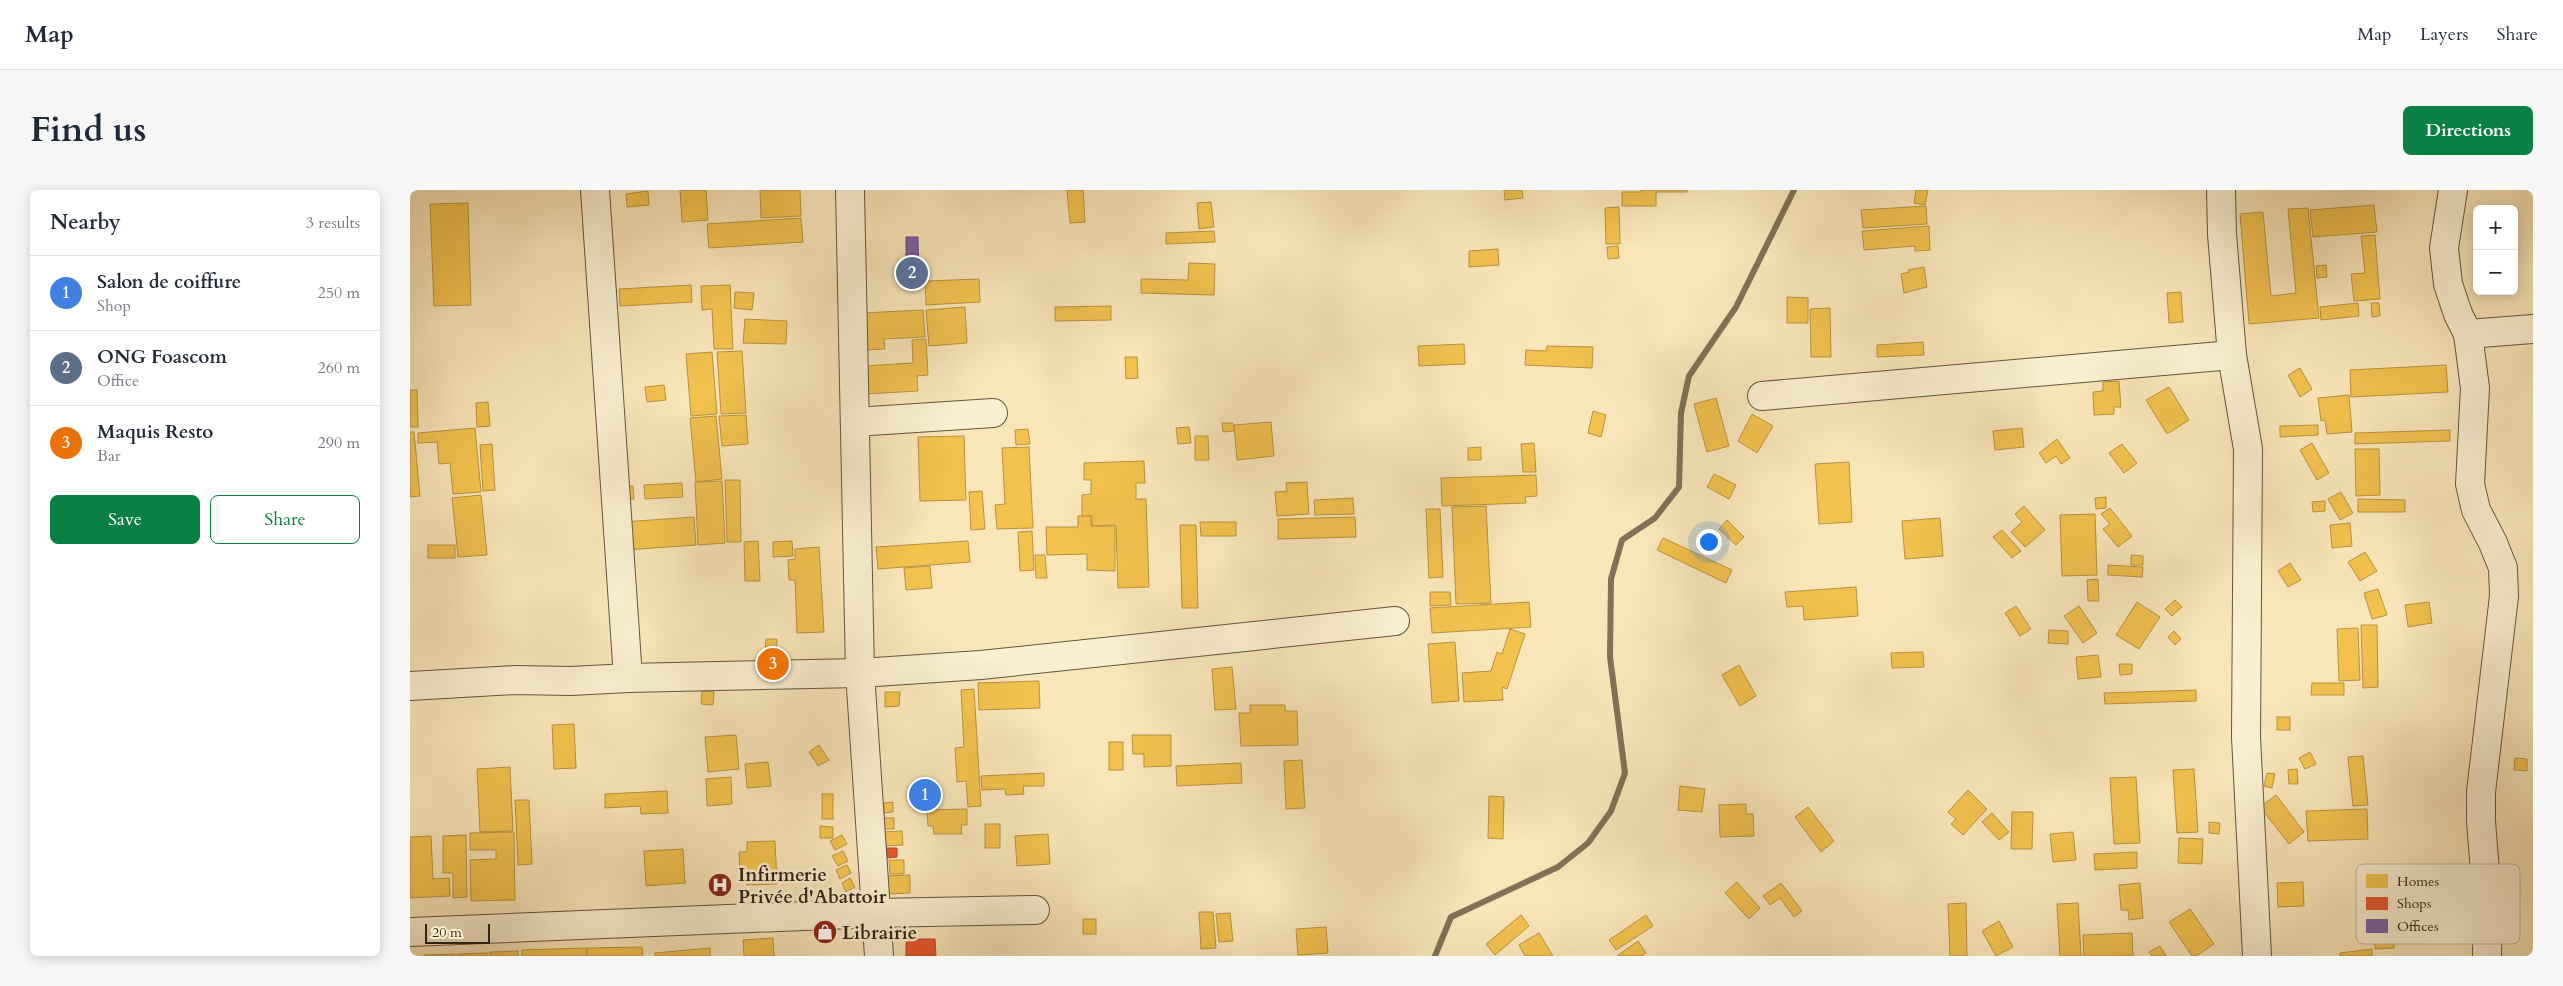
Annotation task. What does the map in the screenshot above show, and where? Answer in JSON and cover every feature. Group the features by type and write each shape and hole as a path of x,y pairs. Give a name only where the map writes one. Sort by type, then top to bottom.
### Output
{"street":[{"path":"596,190 628,678"},
{"path":"850,190 860,673 878,956"},
{"path":"2222,190 2222,234 2232,354 2248,449 2246,737 2257,956"},
{"path":"2453,190 2444,248 2448,284 2458,314 2468,334 2475,388 2470,484 2476,510 2493,543 2502,568 2504,596 2481,792 2484,864"},
{"path":"2468,334 2533,329"},
{"path":"1762,396 2232,354"},
{"path":"855,422 993,413"},
{"path":"410,686 515,680 571,681 860,673 981,665 1394,621"},
{"path":"410,932 876,913 1035,910"}],"building: Homes":[{"path":"680,190 706,190 708,220 682,222"},
{"path":"760,190 800,190 801,216 761,218"},
{"path":"1067,190 1083,190 1085,222 1070,223"},
{"path":"1504,190 1522,190 1523,198 1505,200"},
{"path":"1641,190 1687,190 1687,192 1656,192 1656,206 1622,206 1622,192 1641,192"},
{"path":"1916,190 1928,190 1925,205 1914,203"},
{"path":"648,191 649,205 627,207 626,194"},
{"path":"1211,202 1214,227 1199,229 1197,203"},
{"path":"468,203 471,305 434,306 430,204"},
{"path":"2374,205 2377,232 2313,237 2310,210"},
{"path":"1926,206 1927,224 1863,228 1861,210"},
{"path":"1619,207 1620,244 1606,244 1605,208"},
{"path":"2308,208 2319,318 2249,324 2240,214 2263,212 2271,296 2296,293 2288,209"},
{"path":"801,218 803,242 709,248 707,224"},
{"path":"1929,226 1930,250 1915,251 1915,246 1864,250 1862,231"},
{"path":"1214,231 1215,242 1166,244 1166,233"},
{"path":"2375,235 2380,299 2354,301 2351,274 2365,273 2361,236"},
{"path":"1618,246 1619,258 1608,259 1607,247"},
{"path":"1498,249 1499,265 1469,267 1469,251"},
{"path":"1189,263 1215,264 1214,295 1141,293 1141,279 1188,280"},
{"path":"2326,265 2327,277 2317,278 2316,266"},
{"path":"1924,267 1927,287 1904,293 1901,274 1909,272 1908,270"},
{"path":"979,279 980,302 926,305 925,281"},
{"path":"691,285 692,302 620,306 619,289"},
{"path":"730,285 733,349 714,349 712,309 702,310 701,286"},
{"path":"735,292 754,293 752,310 734,308"},
{"path":"2181,292 2183,322 2169,323 2167,293"},
{"path":"1787,297 1808,298 1808,323 1787,323"},
{"path":"2358,303 2359,316 2321,320 2320,307"},
{"path":"2371,303 2379,303 2380,316 2372,317"},
{"path":"1111,306 1111,320 1055,321 1055,307"},
{"path":"965,307 967,343 929,346 926,310"},
{"path":"1830,308 1831,357 1811,357 1810,309"},
{"path":"923,310 925,337 884,339 885,349 865,350 863,313"},
{"path":"745,319 787,321 786,344 743,343"},
{"path":"926,339 928,375 917,376 918,391 865,394 864,366 913,363 912,340"},
{"path":"1923,342 1924,355 1877,357 1877,345"},
{"path":"1464,344 1465,364 1419,366 1418,346"},
{"path":"1547,346 1593,347 1592,368 1525,365 1526,350 1546,351"},
{"path":"742,351 746,413 721,414 717,352"},
{"path":"712,352 717,414 691,416 686,354"},
{"path":"1125,357 1137,357 1138,378 1126,379"},
{"path":"2446,365 2448,392 2351,397 2350,370"},
{"path":"2300,368 2312,389 2300,397 2288,375"},
{"path":"2119,381 2121,407 2114,407 2114,414 2094,415 2093,392 2103,391 2103,382"},
{"path":"664,385 666,400 647,402 645,387"},
{"path":"2169,387 2189,420 2167,434 2146,400"},
{"path":"410,390 417,390 418,427 410,427"},
{"path":"2349,395 2352,432 2327,434 2325,420 2321,421 2318,398"},
{"path":"1716,398 1729,446 1707,452 1694,404"},
{"path":"488,402 490,426 477,427 476,403"},
{"path":"1593,411 1606,415 1601,437 1588,433"},
{"path":"1752,414 1773,426 1757,453 1738,441"},
{"path":"746,415 748,444 722,446 719,416"},
{"path":"716,416 722,479 696,482 690,418"},
{"path":"1271,422 1274,456 1237,460 1234,425"},
{"path":"1222,423 1233,423 1234,431 1223,432"},
{"path":"2318,425 2318,435 2280,437 2280,426"},
{"path":"1189,427 1191,443 1178,444 1176,428"},
{"path":"475,428 481,492 453,494 450,463 439,464 437,442 418,443 418,433"},
{"path":"2022,428 2024,447 1995,450 1993,431"},
{"path":"1028,429 1030,444 1016,445 1015,430"},
{"path":"2450,430 2450,441 2355,444 2355,433"},
{"path":"410,432 414,432 420,496 410,497"},
{"path":"964,436 966,500 920,501 918,437"},
{"path":"1195,436 1208,436 1209,460 1195,460"},
{"path":"2057,439 2070,458 2061,464 2056,456 2046,463 2039,453"},
{"path":"1534,443 1536,472 1523,472 1521,444"},
{"path":"2312,443 2329,473 2317,480 2300,450"},
{"path":"492,444 495,490 483,491 480,445"},
{"path":"2122,444 2137,463 2124,473 2109,453"},
{"path":"1029,447 1033,528 997,529 995,505 1005,504 1002,448"},
{"path":"1481,447 1481,460 1468,460 1468,448"},
{"path":"2355,449 2379,449 2380,495 2356,496"},
{"path":"1144,461 1145,483 1136,483 1136,499 1146,499 1149,587 1118,588 1116,525 1092,526 1092,516 1082,516 1082,495 1091,494 1091,480 1084,480 1084,463"},
{"path":"1849,462 1852,522 1819,524 1815,464"},
{"path":"1714,474 1736,485 1729,499 1707,487"},
{"path":"1536,475 1537,496 1525,497 1526,503 1442,506 1441,478"},
{"path":"725,480 740,480 741,542 727,542"},
{"path":"722,481 725,543 698,545 695,482"},
{"path":"1307,482 1309,514 1277,516 1275,492 1287,491 1286,483"},
{"path":"682,483 683,497 645,499 644,485"},
{"path":"624,486 633,486 634,499 624,500"},
{"path":"982,491 985,529 971,530 969,492"},
{"path":"2341,492 2353,513 2340,520 2328,499"},
{"path":"481,495 487,555 458,557 452,498"},
{"path":"2106,497 2106,508 2096,509 2095,498"},
{"path":"1353,498 1354,514 1315,515 1314,500"},
{"path":"2358,499 2405,500 2405,512 2358,512"},
{"path":"2325,501 2325,511 2313,512 2312,502"},
{"path":"1486,506 1491,603 1456,604 1452,507"},
{"path":"2024,506 2045,530 2025,547 2011,532 2022,522 2015,514"},
{"path":"2110,508 2132,536 2118,547 2103,529 2110,524 2101,514"},
{"path":"1426,509 1440,509 1443,577 1429,578"},
{"path":"2095,514 2097,575 2062,576 2060,515"},
{"path":"1078,516 1091,516 1091,526 1115,526 1115,571 1087,570 1087,554 1047,555 1046,527 1078,527"},
{"path":"694,517 696,545 625,550 622,522"},
{"path":"1355,517 1356,537 1278,539 1278,519"},
{"path":"1940,518 1943,556 1905,559 1902,521"},
{"path":"1727,520 1744,537 1736,545 1719,529"},
{"path":"1200,522 1236,522 1236,536 1201,536"},
{"path":"2350,523 2352,546 2332,548 2330,525"},
{"path":"1180,525 1196,525 1198,608 1182,608"},
{"path":"2002,530 2021,551 2012,558 1993,537"},
{"path":"1032,531 1034,570 1020,571 1018,532"},
{"path":"1663,538 1732,570 1726,583 1657,550"},
{"path":"758,541 760,581 745,581 744,542"},
{"path":"792,541 793,556 773,557 773,542"},
{"path":"968,541 970,562 878,569 876,547"},
{"path":"428,545 455,545 455,558 428,558"},
{"path":"819,547 824,632 797,633 795,580 789,580 788,560 795,559 795,549"},
{"path":"2365,552 2377,571 2360,581 2348,562"},
{"path":"1035,555 1045,555 1047,578 1036,578"},
{"path":"2131,555 2143,556 2143,565 2131,565"},
{"path":"2290,563 2301,580 2288,587 2278,571"},
{"path":"2108,565 2143,567 2142,577 2108,575"},
{"path":"930,566 932,588 906,590 904,568"},
{"path":"2098,579 2099,601 2088,601 2087,580"},
{"path":"1856,587 1858,616 1804,620 1803,606 1787,607 1785,592"},
{"path":"2378,589 2387,615 2372,619 2364,593"},
{"path":"1430,592 1450,592 1451,605 1430,606"},
{"path":"2175,600 2182,607 2172,616 2165,609"},
{"path":"1529,602 1531,627 1432,633 1430,608"},
{"path":"2137,602 2160,617 2139,649 2116,635"},
{"path":"2429,602 2432,623 2408,627 2405,605"},
{"path":"2016,606 2031,629 2020,636 2005,613"},
{"path":"2079,606 2097,633 2083,643 2064,616"},
{"path":"2361,625 2377,625 2378,687 2363,688"},
{"path":"2358,628 2360,680 2339,681 2337,629"},
{"path":"1510,629 1525,634 1507,689 1502,687 1503,700 1464,702 1462,673 1491,671 1497,652 1502,654"},
{"path":"2049,630 2068,631 2068,644 2048,643"},
{"path":"2174,631 2181,639 2175,645 2168,637"},
{"path":"766,639 777,639 776,653 765,653"},
{"path":"1455,642 1459,701 1432,703 1428,644"},
{"path":"1923,652 1924,667 1892,668 1891,653"},
{"path":"2098,655 2101,677 2078,679 2076,657"},
{"path":"2119,664 2132,664 2132,674 2120,675"},
{"path":"1739,665 1756,696 1740,706 1722,675"},
{"path":"1232,667 1236,709 1215,710 1212,669"},
{"path":"1039,681 1040,708 979,710 978,683"},
{"path":"2312,683 2344,683 2344,695 2311,695"},
{"path":"974,689 981,806 968,807 966,781 957,782 955,748 964,747 961,690"},
{"path":"2196,690 2196,701 2105,704 2104,693"},
{"path":"702,691 714,692 713,705 701,704"},
{"path":"885,692 900,692 899,706 885,707"},
{"path":"1250,705 1285,705 1285,711 1297,711 1298,745 1241,746 1239,713 1250,713"},
{"path":"2277,717 2290,717 2290,730 2277,730"},
{"path":"574,724 576,768 554,769 552,725"},
{"path":"736,735 739,769 708,772 705,737"},
{"path":"1132,735 1171,735 1171,766 1144,767 1144,754 1133,754"},
{"path":"1109,742 1123,742 1123,770 1109,770"},
{"path":"819,745 829,760 818,766 809,752"},
{"path":"2310,752 2316,764 2305,769 2299,758"},
{"path":"2363,756 2368,805 2353,806 2348,757"},
{"path":"2515,758 2527,759 2527,771 2514,770"},
{"path":"1302,760 1305,808 1286,809 1284,761"},
{"path":"768,762 771,786 747,788 745,764"},
{"path":"1241,763 1242,783 1177,786 1176,766"},
{"path":"510,767 513,831 480,832 477,769"},
{"path":"2194,769 2198,832 2177,833 2173,770"},
{"path":"2297,769 2298,784 2289,784 2288,770"},
{"path":"1044,773 1044,786 1023,786 1024,794 1006,795 1005,789 982,790 981,776"},
{"path":"2267,773 2275,774 2272,788 2264,786"},
{"path":"731,777 732,804 707,806 706,779"},
{"path":"2136,777 2140,843 2114,844 2110,778"},
{"path":"1680,786 1705,789 1702,812 1678,810"},
{"path":"1968,790 1987,809 1963,835 1951,824 1956,819 1948,812"},
{"path":"667,791 668,813 641,814 640,806 605,808 605,794"},
{"path":"822,794 833,794 833,819 822,819"},
{"path":"2276,795 2304,832 2289,844 2260,807"},
{"path":"1489,796 1504,797 1503,839 1488,838"},
{"path":"515,800 529,800 532,864 518,865"},
{"path":"893,802 893,812 884,813 884,803"},
{"path":"1746,804 1746,814 1753,814 1754,836 1720,837 1719,805"},
{"path":"1808,807 1834,841 1821,852 1795,817"},
{"path":"967,809 967,825 961,825 962,834 934,834 933,826 928,826 927,810"},
{"path":"2367,809 2368,839 2308,841 2306,811"},
{"path":"2012,812 2033,812 2032,849 2011,849"},
{"path":"1992,813 2009,832 1999,840 1982,822"},
{"path":"884,818 894,818 894,829 884,829"},
{"path":"2209,822 2220,823 2219,834 2209,833"},
{"path":"985,824 1000,824 1000,848 985,848"},
{"path":"820,826 833,827 833,838 820,838"},
{"path":"902,831 903,845 884,846 883,832"},
{"path":"514,832 515,900 471,901 470,860 496,859 496,850 470,850 470,833"},
{"path":"2073,832 2076,860 2053,862 2050,834"},
{"path":"1048,834 1050,864 1017,866 1015,836"},
{"path":"466,835 467,897 453,898 453,873 443,873 443,836"},
{"path":"842,835 847,844 835,850 830,841"},
{"path":"431,836 433,879 449,878 450,896 410,898 410,837"},
{"path":"2179,838 2203,839 2202,864 2178,863"},
{"path":"775,841 777,884 747,885 746,872 740,872 739,852 747,852 747,842"},
{"path":"683,849 685,883 646,886 644,851"},
{"path":"843,851 848,861 838,866 832,856"},
{"path":"2137,852 2137,868 2095,870 2094,854"},
{"path":"889,860 904,860 904,874 890,874"},
{"path":"847,865 851,873 840,879 836,870"},
{"path":"910,875 910,893 888,894 887,876"},
{"path":"850,878 855,887 846,892 842,883"},
{"path":"1737,882 1760,908 1749,919 1725,893"},
{"path":"2303,882 2304,906 2278,907 2277,883"},
{"path":"1781,883 1802,911 1794,917 1780,898 1770,905 1763,896"},
{"path":"2140,883 2143,918 2129,920 2128,910 2121,910 2119,885"},
{"path":"1966,903 1967,956 1950,956 1948,904"},
{"path":"2078,903 2081,956 2060,956 2057,904"},
{"path":"2190,909 2214,944 2196,956 2192,956 2169,922"},
{"path":"1199,912 1213,912 1216,948 1201,949"},
{"path":"1230,913 1233,941 1219,942 1216,914"},
{"path":"1521,915 1529,926 1495,955 1486,944"},
{"path":"1646,915 1653,926 1616,950 1609,940"},
{"path":"1083,919 1096,919 1096,934 1083,934"},
{"path":"1999,921 2013,947 1996,956 1982,931"},
{"path":"1326,927 1328,953 1298,955 1296,929"},
{"path":"1539,933 1553,956 1525,956 1519,945"},
{"path":"2132,933 2133,956 2084,956 2083,935"},
{"path":"773,938 774,956 744,956 743,940"},
{"path":"1638,941 1646,953 1642,956 1617,956"},
{"path":"2375,944 2394,944 2394,948 2375,949"},
{"path":"2160,946 2166,956 2152,956 2149,952"},
{"path":"642,947 643,956 587,956 587,948"},
{"path":"586,948 586,956 522,956 522,950"},
{"path":"710,948 710,956 655,956 655,953"},
{"path":"2372,949 2372,956 2340,956 2340,953"},
{"path":"518,951 518,956 490,956 490,952"},
{"path":"488,953 488,956 457,956 457,954"},
{"path":"455,954 455,956 424,956 424,955"}],"building: Shops":[{"path":"886,848 897,848 897,857 887,858"},
{"path":"906,939 935,939 936,956 906,956"}],"building: Offices":[{"path":"906,237 918,237 919,284 906,284"}],"waterway":[{"path":"1435,956 1451,917 1558,867 1588,843 1611,811 1625,773 1610,657 1611,579 1622,540 1655,518 1679,487 1681,413 1689,376 1736,307 1794,190"}],"place":[{"name":"ONG Foascom","path":"912,273"},
{"name":"Maquis Resto","path":"773,664"},
{"name":"Salon de coiffure","path":"925,795"},
{"name":"Infirmerie Privée d'Abattoir","path":"720,885"},
{"name":"Librairie","path":"825,932"}]}
